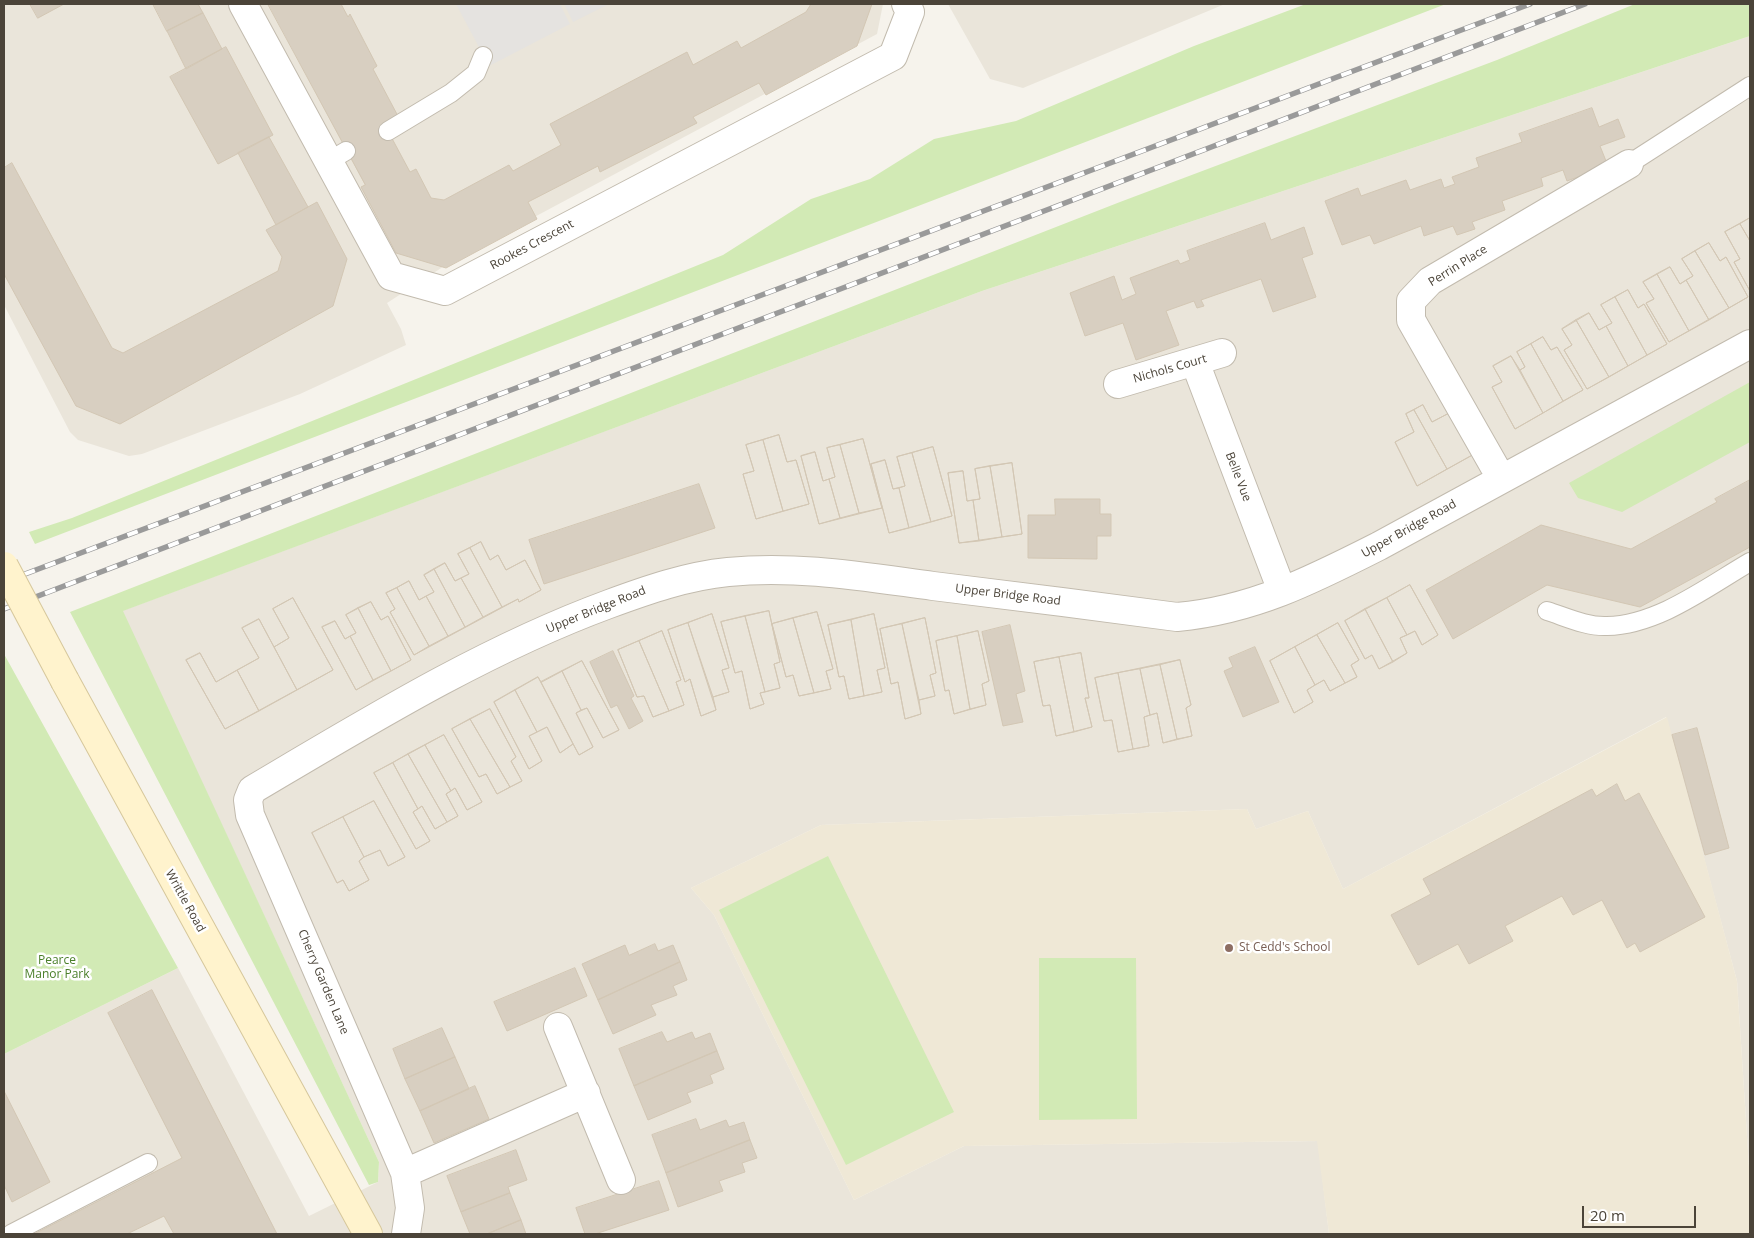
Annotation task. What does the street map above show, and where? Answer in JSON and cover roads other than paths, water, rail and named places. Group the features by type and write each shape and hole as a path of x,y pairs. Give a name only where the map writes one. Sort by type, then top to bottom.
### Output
{"street":[{"name":"Rookes Crescent","path":"245,4 338,156 391,276 446,291 893,56 910,12 906,4"},
{"name":"Perrin Place","path":"1501,478 1411,320 1411,301 1430,281 1630,164"},
{"name":"Upper Bridge Road","path":"252,790 406,701 538,633 652,588 725,572 767,569 828,572 1177,617 1210,614 1243,606 1321,575 1380,546 1501,478 1750,344"},
{"name":"Nichols Court","path":"1118,384 1222,354"},
{"name":"Belle Vue","path":"1195,362 1282,591"},
{"name":"Writtle Road","path":"4,566 368,1234"},
{"name":"Cherry Garden Lane","path":"252,790 248,800 250,815 405,1173 410,1208 406,1234"},
{"path":"558,1027 621,1180"},
{"path":"405,1173 586,1093"}],"lane":[{"path":"388,131 451,93 476,73 483,56"},
{"path":"1630,164 1750,86"},
{"path":"1547,611 1584,623 1605,626 1630,623 1677,603 1750,562"},
{"path":"11,1234 83,1203 148,1163"}],"railway":[{"path":"4,582 1530,4"},
{"path":"4,609 1585,4"}],"place":[{"name":"St Cedd's School","path":"1229,948"}],"park label":[{"name":"Pearce Manor Park","path":"57,968"}]}
